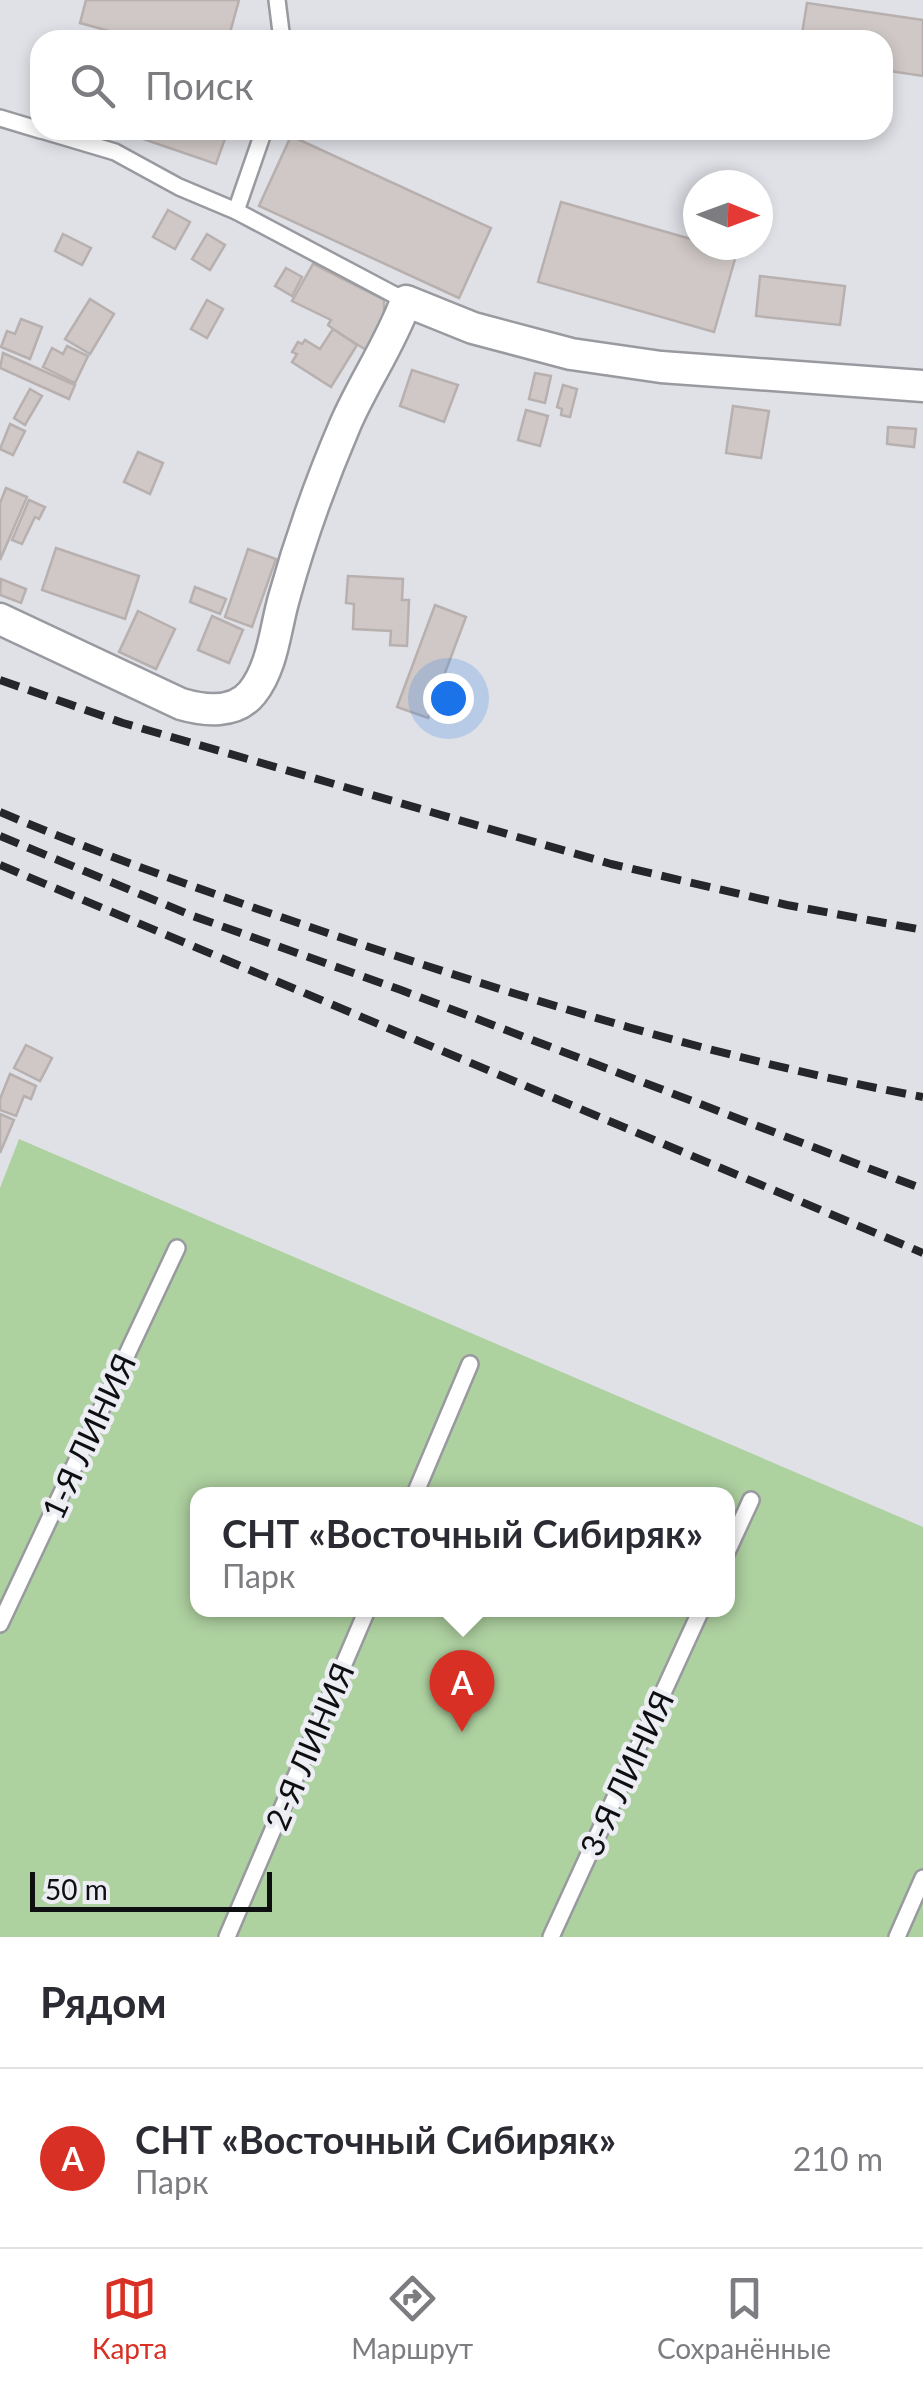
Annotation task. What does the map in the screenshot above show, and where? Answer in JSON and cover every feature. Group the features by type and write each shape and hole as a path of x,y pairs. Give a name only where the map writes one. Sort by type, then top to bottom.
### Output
{"street":[{"path":"0,619 182,704 214,710 240,703 251,694 268,659 290,573 345,424 406,302 472,328 572,354 662,367 923,386"}],"lane":[{"path":"277,0 281,30"},
{"path":"0,118 30,127"},
{"path":"75,140 115,152 179,187 236,211 406,302"},
{"path":"236,211 261,140"},
{"name":"1-Я ЛИНИЯ","path":"0,1624 177,1248"},
{"path":"418,1487 470,1364"},
{"path":"735,1535 751,1500"},
{"name":"2-Я ЛИНИЯ","path":"227,1937 364,1617"},
{"name":"3-Я ЛИНИЯ","path":"551,1937 698,1617"},
{"path":"898,1937 923,1878"}],"green space":[{"path":"19,1139 923,1527 923,1937 0,1937 0,1188"}],"building":[{"path":"86,0 239,0 231,30 106,30 80,23"},
{"path":"807,3 923,20 923,76 893,72 893,30 803,30"},
{"path":"146,140 224,140 216,164"},
{"path":"289,140 300,140 491,228 459,298 259,206"},
{"path":"561,202 683,237 683,260 735,260 714,332 538,282"},
{"path":"168,210 190,222 175,249 153,237"},
{"path":"63,234 91,248 82,265 55,251"},
{"path":"207,234 225,245 210,270 192,259"},
{"path":"313,264 384,300 384,319 366,350 328,325 331,320 292,301"},
{"path":"286,268 302,277 292,296 275,286"},
{"path":"760,276 845,286 840,325 756,316"},
{"path":"90,299 114,314 90,354 65,339"},
{"path":"207,300 223,309 207,338 191,329"},
{"path":"21,319 42,327 30,359 1,347 7,331 15,334"},
{"path":"333,329 357,345 331,387 292,362 297,354 292,352 298,342 302,344 305,340 320,349"},
{"path":"67,346 88,356 75,383 43,367 52,348 63,354"},
{"path":"3,353 75,385 69,399 0,368"},
{"path":"412,370 458,385 444,422 400,406"},
{"path":"535,373 551,376 545,403 529,399"},
{"path":"563,385 577,389 570,417 561,415 562,409 557,407"},
{"path":"30,389 42,396 25,425 14,418"},
{"path":"733,406 769,411 761,458 726,453"},
{"path":"526,410 548,416 540,446 518,440"},
{"path":"10,424 25,431 13,455 0,449"},
{"path":"888,427 916,429 914,447 887,444"},
{"path":"138,452 163,463 150,494 124,482"},
{"path":"6,488 27,497 0,560 0,503"},
{"path":"29,500 45,507 39,519 35,517 22,544 12,540"},
{"path":"56,548 139,576 125,619 42,590"},
{"path":"248,549 276,559 252,627 225,617"},
{"path":"348,576 403,579 402,600 409,600 407,646 390,645 391,631 353,629 354,604 346,603"},
{"path":"1,579 26,589 21,603 0,595"},
{"path":"195,587 226,599 220,614 190,602"},
{"path":"435,605 466,617 428,718 397,707"},
{"path":"138,611 175,629 156,669 119,652"},
{"path":"212,616 243,630 229,663 198,650"},
{"path":"26,1045 52,1058 40,1081 14,1068"},
{"path":"10,1074 36,1086 31,1099 24,1096 16,1116 0,1110"},
{"path":"0,1114 14,1120 0,1153"}],"railway":[{"path":"0,680 123,723 611,864 787,905 923,930"},
{"path":"0,812 230,899 506,991 713,1050 923,1097"},
{"path":"0,836 193,916 401,990 923,1189"},
{"path":"0,865 923,1253"}],"place":[{"name":"СНТ «Восточный Сибиряк»","path":"462,1732"}]}
